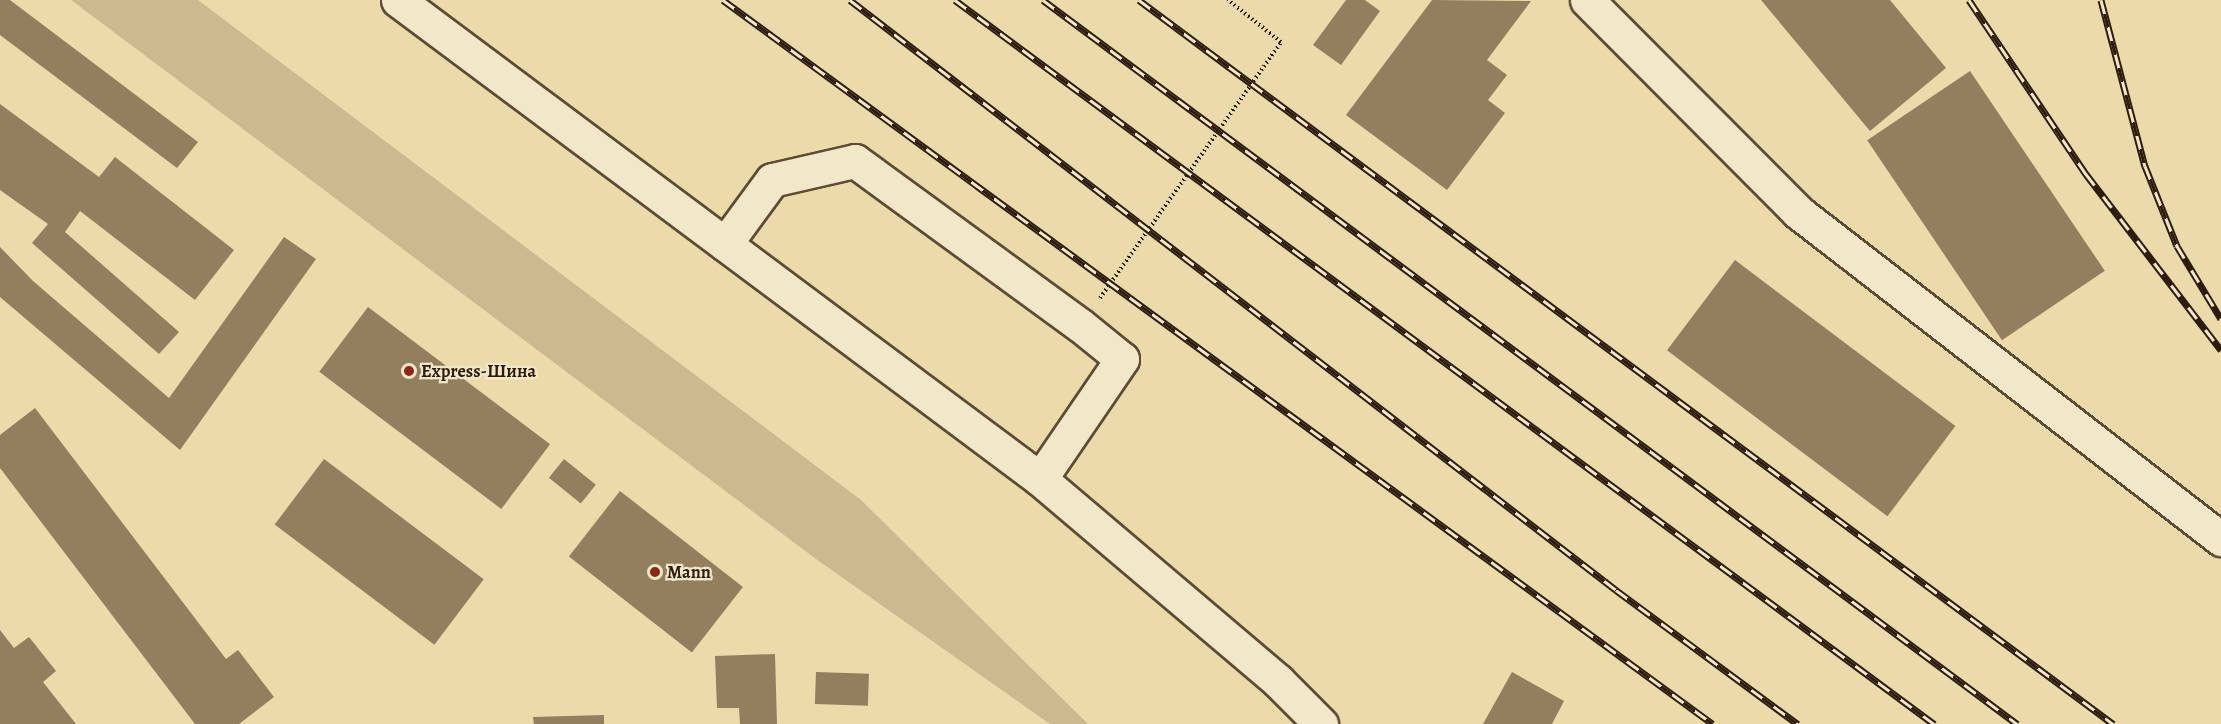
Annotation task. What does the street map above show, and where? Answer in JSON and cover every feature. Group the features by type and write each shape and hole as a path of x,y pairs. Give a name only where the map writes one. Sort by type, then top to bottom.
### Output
{"lane":[{"path":"398,0 1040,479 1278,681 1321,724"},
{"path":"1587,0 1798,212 2221,539"},
{"path":"725,244 772,180 855,160 1080,326 1122,359 1040,479"}],"path":[{"path":"1080,326 1281,42 1228,0"}],"shaded area":[{"path":"71,0 198,0 861,500 1088,724 1050,724 816,559"}],"building":[{"path":"0,0 10,0 198,142 177,168 0,35"},
{"path":"1346,0 1365,0 1380,11 1341,65 1313,45"},
{"path":"1432,0 1531,1 1487,60 1507,75 1488,100 1505,113 1447,190 1346,115"},
{"path":"1761,0 1890,0 1946,68 1870,131"},
{"path":"1970,71 2105,271 2002,340 1867,140"},
{"path":"0,104 99,177 115,157 234,250 195,300 80,211 65,232 179,332 159,354 32,243 48,224 0,190"},
{"path":"284,237 316,259 180,450 0,297 0,247 33,281 169,398"},
{"path":"1735,260 1955,426 1887,516 1667,350"},
{"path":"368,307 550,444 501,509 319,372"},
{"path":"35,408 226,659 238,650 274,697 239,724 195,724 0,468 0,435"},
{"path":"324,459 484,579 434,645 275,524"},
{"path":"564,459 596,485 581,503 549,478"},
{"name":"Mann","path":"620,491 743,587 692,652 569,556"},
{"path":"0,630 14,648 29,637 56,671 43,682 76,724 0,724"},
{"path":"775,654 777,724 740,724 739,708 717,708 715,656"},
{"path":"816,672 869,674 868,706 815,704"},
{"path":"1512,672 1564,701 1552,724 1483,724"},
{"path":"604,715 604,724 534,724 533,717"}],"railway":[{"path":"723,0 1713,724"},
{"path":"850,0 1616,590 1798,724"},
{"path":"955,0 1934,724"},
{"path":"1043,0 2017,724"},
{"path":"1139,0 2113,724"},
{"path":"1969,0 2086,174 2221,350"},
{"path":"2101,0 2145,166 2177,246 2221,319"}],"place":[{"name":"Express-Шина","path":"409,371"},
{"name":"Mann","path":"655,572"}]}
